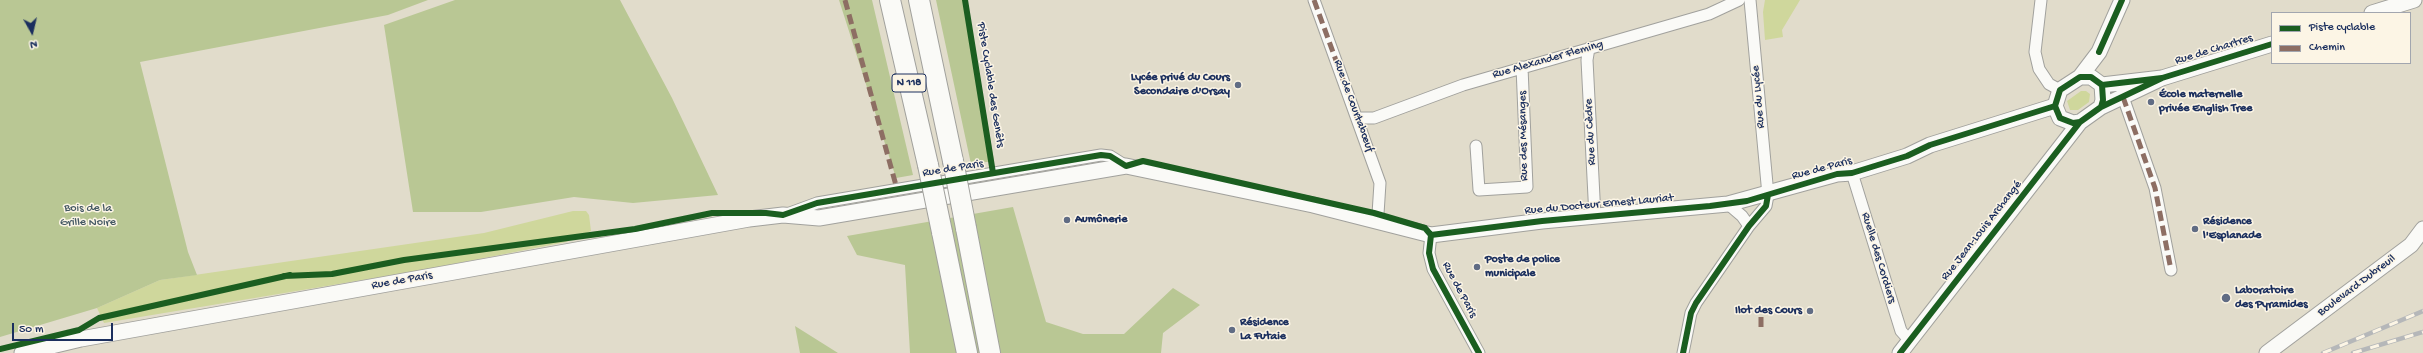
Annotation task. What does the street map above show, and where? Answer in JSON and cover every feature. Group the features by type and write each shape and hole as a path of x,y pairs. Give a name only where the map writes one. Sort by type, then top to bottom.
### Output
{"highway":[{"name":"N 118","path":"890,0 928,165 967,353"},
{"name":"N 118","path":"919,0 953,161 990,353"}],"main road":[{"path":"2099,52 2100,83 2103,100 2100,107 2080,122 2073,123 2057,112 2060,90 2080,77 2099,52 2122,0"},
{"path":"2375,12 2414,0"},
{"name":"Rue de Chartres","path":"2100,107 2162,78 2271,44"},
{"path":"2080,77 2091,77 2100,83"},
{"name":"Rue de Chartres","path":"2100,83 2162,78"},
{"name":"Rue de Paris","path":"1768,195 1837,174 1852,173 1907,156 1930,145 2057,112"},
{"name":"Rue Jean-Louis Archangé","path":"2054,154 2057,112"},
{"name":"Rue Jean-Louis Archangé","path":"1900,353 2028,191 2054,154 2080,122"},
{"name":"Rue de Paris","path":"22,353 89,338 595,245 754,218 783,215 819,218 1126,166 1313,205 1431,235"},
{"name":"Rue du Docteur Ernest Lauriat","path":"1431,235 1451,231 1728,204 1768,195"},
{"name":"Boulevard Dubreuil","path":"2267,353 2411,245 2423,229"}],"street":[{"name":"Rue de Courtabœuf","path":"1314,0 1380,183 1378,214"},
{"name":"Rue Alexander Fleming","path":"1357,118 1374,118 1463,85 1709,14 1739,0"},
{"name":"Rue du Lycée","path":"1750,0 1768,195"},
{"path":"2041,0 2035,52 2039,69 2049,84 2060,90"},
{"name":"Rue du Cèdre","path":"1589,48 1587,60 1595,217"},
{"name":"Rue des Mésanges","path":"1476,146 1478,190 1527,186 1522,67"},
{"path":"2123,96 2155,188 2171,270"},
{"name":"Ruelle des Cordiers","path":"1852,173 1901,331 1910,341"},
{"path":"1683,353 1691,313 1749,226 1766,206 1768,195"},
{"path":"1728,204 1742,216 1749,226"},
{"name":"Rue de Paris","path":"1431,235 1429,253 1433,269 1479,353"}],"green space":[{"name":"Bois de la Grille Noire","path":"0,0 428,0 388,15 140,62 188,252 197,275 160,280 97,308 0,337"},
{"path":"455,0 620,0 672,98 718,195 633,203 574,197 481,212 413,212 384,25"},
{"path":"839,0 872,0 913,175 896,178"},
{"path":"936,0 967,0 994,161 971,164"},
{"path":"1765,0 1800,0 1782,30 1783,37 1765,40 1763,12"},
{"path":"2081,91 2086,91 2090,94 2089,102 2078,110 2070,110 2067,101"},
{"path":"1013,207 1046,322 1083,334 1124,334 1173,288 1200,305 1163,333 1161,353 910,353 905,265 857,255 847,236"},
{"path":"573,211 586,211 589,215 591,231 566,242 423,270 104,323 97,308 160,280 484,233"},
{"path":"795,326 838,353 800,353"}],"railway":[{"path":"2323,353 2423,311"},
{"path":"2353,353 2423,332"}],"marked path":[{"path":"845,0 897,189"},
{"path":"1314,0 1357,118"},
{"path":"2123,97 2155,188 2171,270"},
{"path":"1761,314 1761,327"}],"cycle path":[{"name":"Piste Cyclable des Genêts","path":"965,0 993,173"},
{"path":"2099,52 2122,0"},
{"path":"2102,85 2162,78 2271,44"},
{"path":"2101,107 2103,100 2102,85 2091,77 2080,77 2060,90 2055,106 2060,118 2073,123 2080,122 2101,107 2162,78"},
{"path":"1431,235 1542,221 1710,206 1747,201 1837,174 1852,173 1907,156 1930,145 2055,106"},
{"path":"1900,353 2080,122"},
{"path":"284,276 332,274 404,260 635,229 712,213 766,213 783,215 817,203 1101,155 1110,156 1126,166 1143,161 1374,213 1425,228 1431,235"},
{"path":"1683,353 1691,313 1696,303 1749,226 1766,206 1768,195"},
{"path":"1431,235 1429,253 1433,269 1479,353"},
{"path":"0,349 79,330 99,318 290,275"}],"place":[{"name":"Lycée privé du Cours Secondaire d'Orsay","path":"1238,85"},
{"name":"École maternelle privée English Tree","path":"2151,102"},
{"name":"Aumônerie","path":"1067,220"},
{"name":"Résidence l'Esplanade","path":"2195,229"},
{"name":"Poste de police municipale","path":"1477,267"},
{"name":"Laboratoire des Pyramides","path":"2226,298"},
{"name":"Ilot des Cours","path":"1810,311"},
{"name":"Résidence La Futaie","path":"1232,330"}]}
